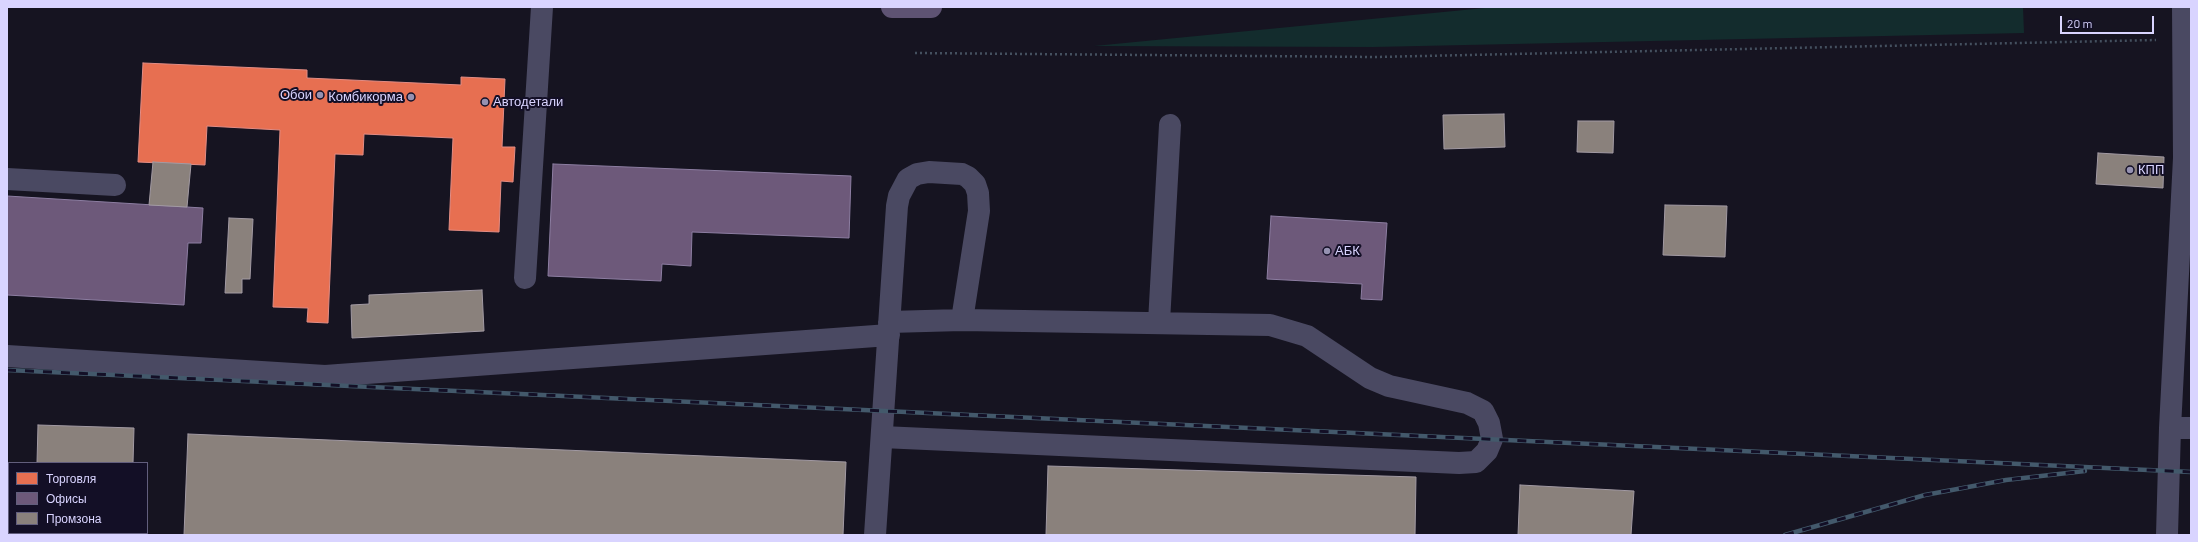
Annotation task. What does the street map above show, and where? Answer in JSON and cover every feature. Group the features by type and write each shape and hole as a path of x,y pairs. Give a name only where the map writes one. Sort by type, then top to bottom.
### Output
{"main road":[{"path":"892,7 932,7"}],"street":[{"path":"526,278 542,7"},
{"path":"2167,535 2170,428 2184,158 2183,7"},
{"path":"1159,322 1170,125"},
{"path":"875,535 899,196 908,179 917,174 929,172 962,174 975,184 978,193 978,211 962,320"},
{"path":"7,179 115,185"},
{"path":"7,356 325,376 889,328 962,320 1270,325 1307,336 1370,378 1411,392 1467,403 1483,411 1489,423 1492,439 1487,452 1476,462 1459,463 882,437"},
{"path":"2170,428 2191,428"}],"path":[{"path":"915,53 1376,57 2183,40"}],"green space":[{"path":"1495,7 2023,7 2024,33 1373,47 1094,46"}],"building: Торговля":[{"path":"143,63 307,70 307,78 461,85 461,77 505,79 502,147 515,147 513,182 501,181 499,232 449,230 453,138 364,134 363,155 335,154 328,323 307,322 308,308 273,307 280,130 207,126 205,165 138,162"}],"building: Офисы":[{"path":"553,164 851,176 849,238 692,232 691,266 662,264 661,281 548,276"},
{"path":"7,196 203,208 201,243 188,243 184,305 7,295"},
{"name":"АБК","path":"1271,216 1387,223 1382,300 1361,299 1362,284 1267,279"}],"building: Промзона":[{"path":"1504,114 1505,147 1444,149 1443,115"},
{"path":"1578,121 1614,121 1613,153 1577,152"},
{"name":"КПП","path":"2098,153 2164,157 2163,188 2096,184"},
{"path":"153,162 191,164 187,207 149,205"},
{"path":"1665,205 1727,206 1725,257 1663,255"},
{"path":"229,218 253,219 250,279 242,279 242,293 225,293"},
{"path":"482,290 484,331 352,338 351,305 369,304 369,295"},
{"path":"38,425 134,428 133,462 37,462"},
{"path":"188,434 846,462 843,535 184,535"},
{"path":"1048,466 1416,477 1415,535 1046,535"},
{"path":"1520,485 1634,491 1631,535 1518,535"},
{"path":"35,534 131,534 131,535"}],"railway":[{"path":"7,370 2191,472"},
{"path":"1785,535 1925,495 2006,480 2085,471"}],"place":[{"name":"Обои","path":"320,95"},
{"name":"Комбикорма","path":"411,97"},
{"name":"Автодетали","path":"485,102"},
{"name":"КПП","path":"2130,170"},
{"name":"АБК","path":"1327,251"}]}
